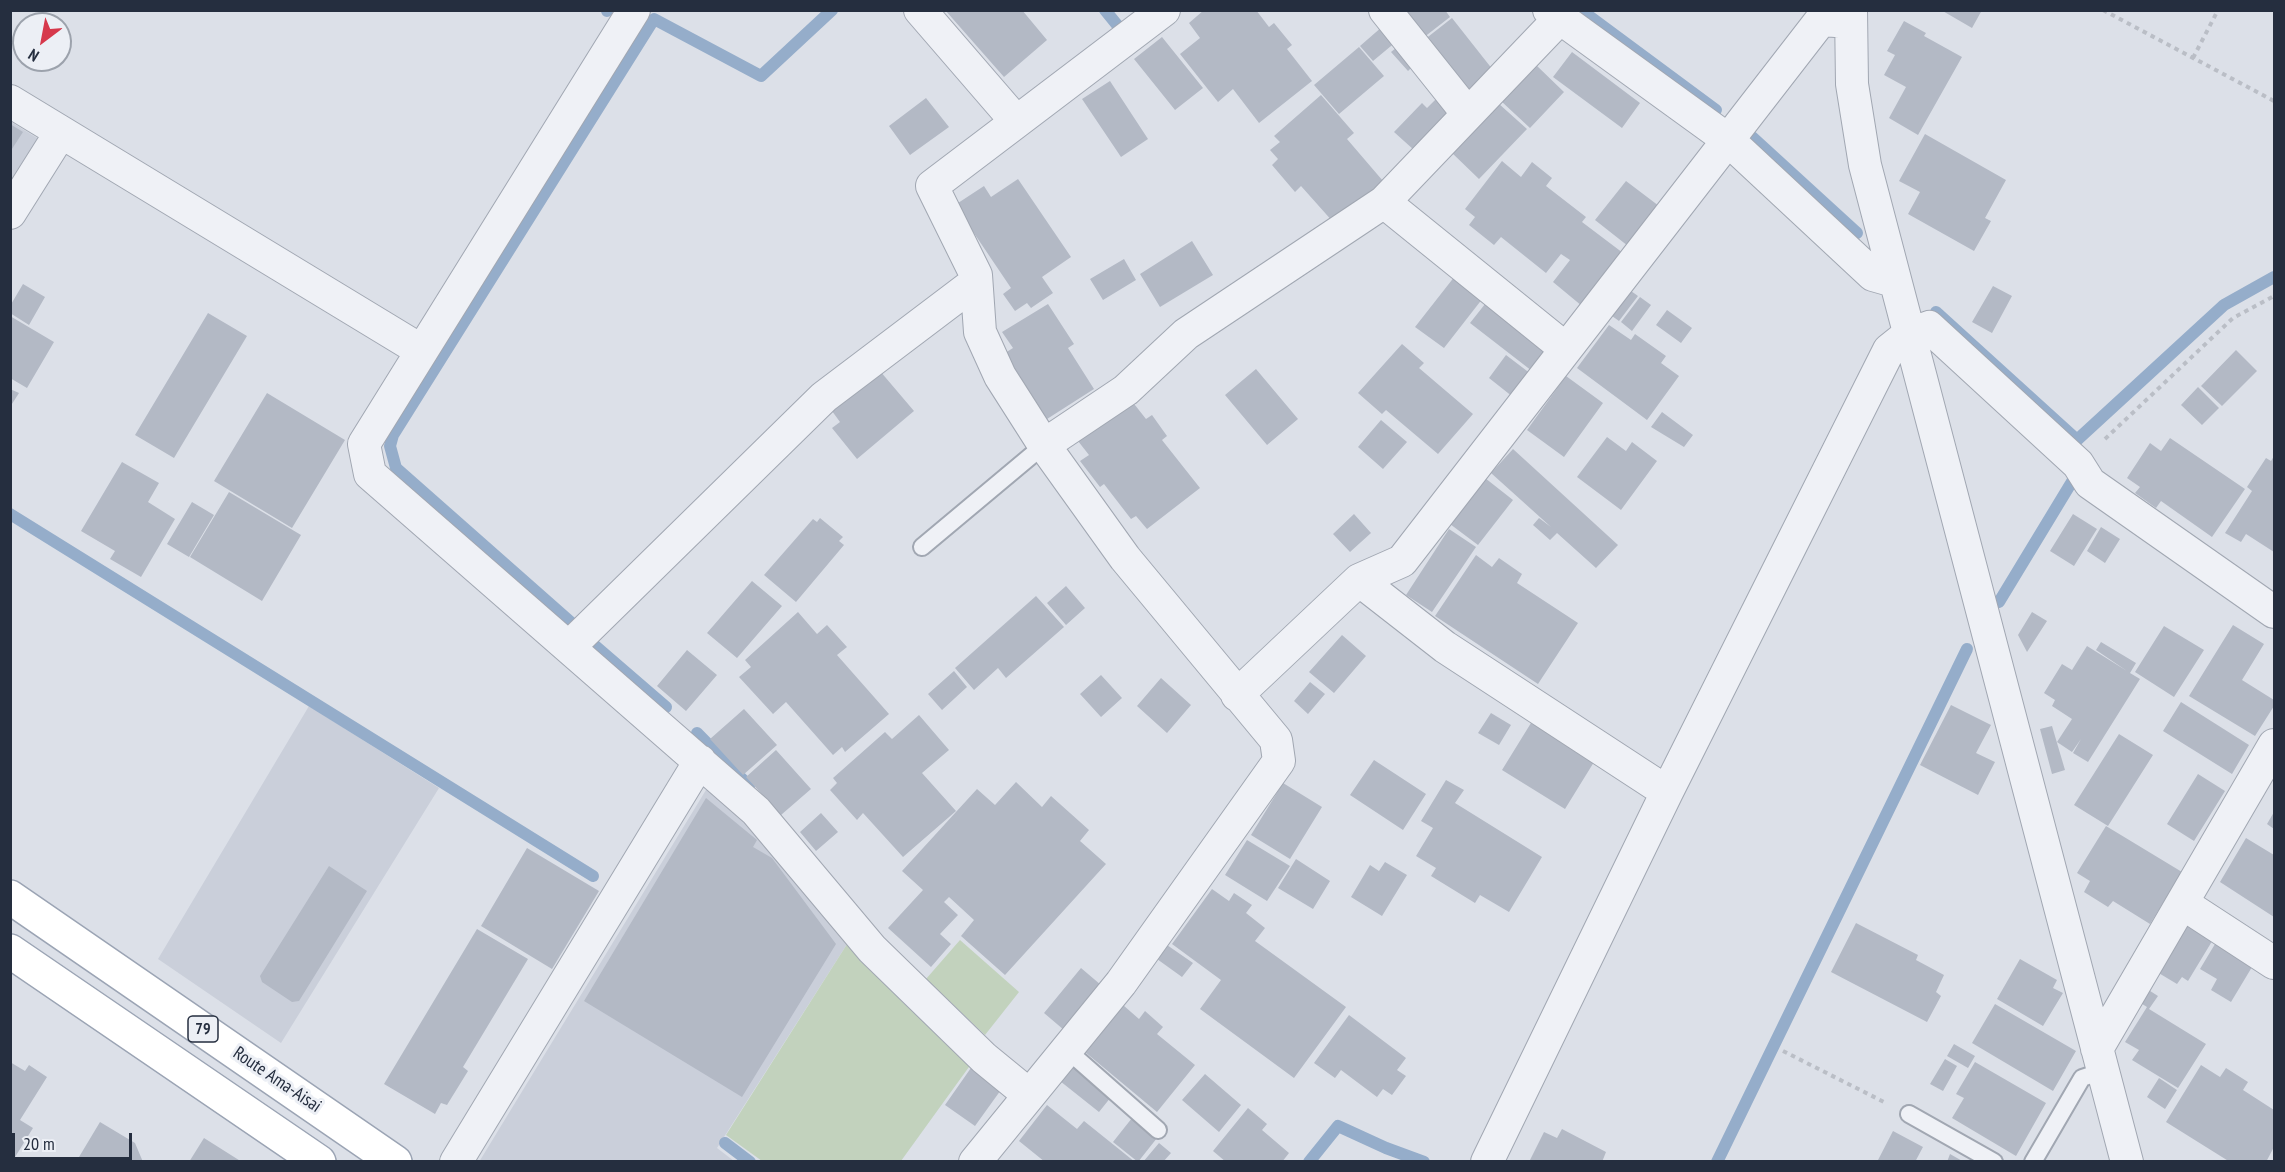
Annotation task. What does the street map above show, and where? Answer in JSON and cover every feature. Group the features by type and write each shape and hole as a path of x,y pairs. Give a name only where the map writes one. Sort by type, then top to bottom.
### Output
{"main road":[{"name":"Route Ama-Aisai","path":"10,897 396,1161"},
{"name":"79","path":"10,951 319,1161"}],"street":[{"path":"634,10 364,444 370,474 570,646 756,811 872,949 984,1058 1028,1094"},
{"path":"920,10 1015,120"},
{"path":"975,1161 1121,983 1280,761 1276,740 1125,558 1044,445 1000,376 980,332 976,275 932,186 1015,120 1164,10"},
{"path":"1385,10 1468,114"},
{"path":"1044,445 1125,390 1186,334 1384,202 1468,114 1555,14 1727,139 1873,275 1894,281"},
{"path":"1237,694 1359,580 1402,561 1821,20 1851,16 1852,84 1865,165 2127,1161"},
{"path":"10,101 422,351"},
{"path":"10,213 61,132"},
{"path":"1384,202 1566,349"},
{"path":"570,646 824,397 976,282"},
{"path":"1487,1161 1667,792 1889,350 1910,334 1929,327 2078,464 2090,483 2274,612"},
{"path":"1359,580 1445,647 1667,792"},
{"path":"2100,1060 2182,903 2274,745"},
{"path":"456,1161 700,761"},
{"path":"2182,903 2274,963"}],"lane":[{"path":"922,547 1044,445"},
{"path":"1066,1049 1158,1130"},
{"path":"2033,1161 2082,1078 2100,1060"},
{"path":"1909,1114 1994,1161"}],"path":[{"path":"2103,10 2274,101"},
{"path":"2193,58 2218,10"},
{"path":"2078,464 2233,318 2274,296"},
{"path":"1783,1051 1909,1114"}],"shaded area":[{"path":"11,122 37,138 40,150 11,197"},
{"path":"309,706 439,788 281,1043 158,959"},
{"path":"713,789 762,834 849,941 717,1148 734,1161 479,1162 706,790"}],"green space":[{"path":"960,940 1019,992 985,1035 926,979"},
{"path":"849,941 974,1060 901,1161 762,1161 726,1135"}],"building":[{"path":"945,10 1022,10 1047,40 1004,77"},
{"path":"1204,10 1256,10 1269,27 1274,23 1292,45 1287,49 1312,81 1259,123 1233,89 1218,102 1180,54 1200,38 1189,23"},
{"path":"1400,10 1445,10 1450,17 1423,38"},
{"path":"1941,10 1982,10 1972,28"},
{"path":"1452,18 1493,70 1465,92 1424,40"},
{"path":"1904,21 1926,33 1924,36 1962,57 1918,135 1889,118 1906,87 1884,75 1895,55 1887,51"},
{"path":"1383,26 1397,41 1373,61 1360,46"},
{"path":"1162,37 1203,88 1175,110 1134,59"},
{"path":"1401,44 1417,62 1408,71 1391,52"},
{"path":"1359,47 1384,76 1339,114 1314,85"},
{"path":"1572,52 1640,103 1622,128 1553,77"},
{"path":"1535,64 1564,92 1530,128 1501,101"},
{"path":"1110,81 1148,139 1121,157 1082,99"},
{"path":"1321,95 1354,133 1347,139 1383,181 1334,223 1301,186 1295,192 1272,165 1278,159 1270,150 1280,142 1274,136"},
{"path":"926,98 949,127 910,155 889,126"},
{"path":"1436,99 1449,111 1414,150 1394,132 1422,103 1427,108"},
{"path":"1498,103 1527,129 1479,179 1451,152"},
{"path":"10,124 23,132 10,152"},
{"path":"1925,134 2006,180 1985,218 1991,221 1974,251 1908,214 1920,192 1899,181"},
{"path":"1502,161 1521,177 1532,162 1552,178 1546,186 1586,217 1582,222 1623,253 1582,306 1553,282 1570,260 1561,254 1546,273 1501,237 1494,245 1469,225 1475,217 1465,209"},
{"path":"1018,179 1071,257 1042,277 1053,293 1031,308 1027,303 1015,311 1003,294 1011,288 955,205 984,186 991,197"},
{"path":"1626,181 1659,206 1628,246 1595,220"},
{"path":"1192,241 1213,275 1160,307 1140,274"},
{"path":"1124,259 1136,280 1103,300 1090,279"},
{"path":"1455,276 1483,298 1444,348 1415,327"},
{"path":"23,284 45,297 29,325 10,313 10,306"},
{"path":"1993,286 2012,296 1992,333 1972,322"},
{"path":"1631,291 1638,296 1619,321 1612,316"},
{"path":"1640,297 1651,305 1632,331 1621,322"},
{"path":"1489,299 1551,348 1532,371 1470,323"},
{"path":"1048,304 1074,344 1068,348 1094,389 1047,419 1005,353 1013,348 1002,332"},
{"path":"1667,310 1692,328 1681,343 1656,325"},
{"path":"208,313 247,336 174,458 135,435"},
{"path":"10,316 54,342 27,388 10,378"},
{"path":"1609,325 1631,340 1635,334 1666,356 1661,363 1679,376 1647,420 1577,368"},
{"path":"1402,344 1424,363 1419,368 1473,414 1438,454 1386,410 1382,414 1358,393"},
{"path":"2236,350 2257,371 2222,406 2201,386"},
{"path":"1506,355 1531,374 1513,397 1489,378"},
{"path":"1256,369 1298,419 1267,445 1225,395"},
{"path":"880,371 914,411 857,459 832,428 840,422 832,411"},
{"path":"1566,376 1603,403 1564,457 1527,430"},
{"path":"2198,387 2219,408 2202,425 2181,405"},
{"path":"10,389 19,393 10,407"},
{"path":"267,393 345,440 292,528 214,481"},
{"path":"1131,400 1146,419 1152,415 1167,436 1162,440 1200,488 1147,529 1136,516 1131,519 1104,484 1100,487 1080,461 1089,455 1078,441"},
{"path":"1662,412 1693,435 1684,447 1651,427"},
{"path":"1381,420 1407,442 1383,469 1358,447"},
{"path":"1607,437 1626,451 1632,442 1657,461 1621,510 1577,477"},
{"path":"2170,438 2245,489 2212,537 2161,501 2156,508 2135,493 2140,487 2127,478 2150,443 2161,451"},
{"path":"1513,449 1618,545 1596,568 1557,533 1550,540 1533,525 1539,518 1551,527 1491,473"},
{"path":"2274,456 2274,552 2246,534 2241,542 2225,533 2252,491 2247,487 2266,458 2271,461"},
{"path":"122,462 159,483 148,502 175,519 141,577 110,559 115,551 81,531"},
{"path":"1485,478 1513,500 1478,545 1450,524"},
{"path":"229,492 301,535 262,601 190,557"},
{"path":"192,502 214,515 189,557 167,544"},
{"path":"1354,514 1371,533 1350,552 1333,534"},
{"path":"2073,514 2097,529 2074,566 2050,551"},
{"path":"820,518 843,537 839,541 844,545 796,602 764,575 813,519 817,522"},
{"path":"2101,527 2120,539 2105,563 2087,551"},
{"path":"1449,529 1476,547 1432,612 1406,595"},
{"path":"1476,555 1492,567 1499,558 1522,574 1517,583 1578,623 1538,684 1435,616"},
{"path":"752,581 782,606 737,658 707,633"},
{"path":"1066,586 1085,608 1066,625 1047,603"},
{"path":"1036,596 1064,627 1006,678 998,668 974,690 955,668"},
{"path":"798,612 817,634 827,625 847,647 837,655 889,714 845,752 842,747 833,755 786,702 773,714 739,677 751,667 745,660"},
{"path":"2032,612 2047,621 2027,652 2018,635"},
{"path":"2233,625 2264,644 2242,680 2274,700 2274,706 2255,736 2189,696"},
{"path":"2164,626 2204,650 2174,697 2135,672"},
{"path":"1342,635 1366,656 1334,693 1309,672"},
{"path":"2101,642 2136,663 2130,673 2140,679 2088,762 2073,753 2081,739 2072,752 2057,742 2072,719 2052,706 2055,700 2044,693 2062,664 2072,670 2087,646 2127,671 2096,650"},
{"path":"687,650 717,675 686,711 657,686"},
{"path":"954,671 967,687 942,710 928,694"},
{"path":"1101,675 1122,698 1101,717 1080,694"},
{"path":"1161,678 1191,705 1167,733 1137,706"},
{"path":"1310,682 1325,694 1308,714 1294,701"},
{"path":"2181,702 2249,745 2232,774 2163,731"},
{"path":"1951,705 1991,725 1976,753 1995,762 1978,795 1920,765"},
{"path":"744,709 777,745 743,775 710,739"},
{"path":"1491,713 1511,725 1499,745 1478,733"},
{"path":"919,715 949,750 922,773 956,811 903,857 863,813 857,820 830,790 837,783 833,778 885,732 892,739"},
{"path":"1531,723 1594,762 1565,809 1502,770"},
{"path":"2052,726 2065,770 2052,774 2040,729"},
{"path":"2119,734 2153,755 2108,826 2074,805"},
{"path":"776,750 811,789 781,815 746,777"},
{"path":"1374,760 1426,794 1403,830 1350,795"},
{"path":"2198,774 2225,791 2194,841 2167,824"},
{"path":"1446,780 1464,790 1455,803 1542,857 1509,912 1480,895 1475,903 1431,876 1436,868 1416,856 1433,828 1421,821"},
{"path":"1016,782 1042,807 1051,796 1089,830 1080,841 1106,864 1005,975 961,936 974,920 949,897 944,902 958,915 940,934 951,944 931,967 888,928 923,890 902,871 977,789 995,805"},
{"path":"1283,783 1322,807 1290,859 1251,835"},
{"path":"706,798 757,840 753,847 772,858 836,944 742,1097 584,1001"},
{"path":"2274,812 2274,829 2267,824"},
{"path":"821,813 838,832 816,851 800,832"},
{"path":"2106,826 2182,872 2150,924 2113,901 2108,907 2084,892 2090,881 2077,873"},
{"path":"2246,838 2274,855 2274,917 2220,882"},
{"path":"1247,840 1290,866 1267,901 1225,875"},
{"path":"527,848 599,891 552,969 481,926"},
{"path":"1296,859 1330,881 1313,909 1278,888"},
{"path":"1385,862 1407,875 1382,916 1351,897 1370,865 1379,871"},
{"path":"329,866 367,891 299,1001 292,1002 262,982 260,976"},
{"path":"1212,889 1229,901 1234,893 1252,905 1246,913 1265,928 1255,941 1346,1007 1294,1078 1200,1009 1221,980 1172,944"},
{"path":"1856,923 1918,955 1916,960 1944,975 1936,992 1941,996 1927,1022 1831,972"},
{"path":"2187,923 2214,938 2188,981 2182,977 2177,984 2157,972"},
{"path":"477,929 528,959 463,1067 468,1071 447,1105 441,1103 435,1114 384,1084"},
{"path":"2215,944 2252,967 2231,1002 2211,990 2217,979 2200,969"},
{"path":"1167,945 1193,963 1182,977 1157,959"},
{"path":"2020,959 2057,980 2053,988 2063,993 2043,1026 1997,999"},
{"path":"1081,968 1101,985 1064,1030 1044,1013"},
{"path":"2147,989 2158,996 2149,1009 2206,1044 2178,1088 2132,1060 2139,1050 2125,1042 2147,1007 2139,1002"},
{"path":"1995,1004 2076,1051 2053,1091 1972,1043"},
{"path":"1123,1005 1139,1019 1145,1011 1163,1027 1157,1034 1195,1065 1157,1112 1085,1052"},
{"path":"1349,1015 1406,1058 1397,1070 1406,1076 1392,1095 1383,1089 1377,1097 1341,1070 1335,1078 1314,1063"},
{"path":"1954,1044 1975,1056 1968,1068 1947,1056"},
{"path":"1945,1059 1957,1066 1943,1091 1930,1084"},
{"path":"10,1062 25,1071 29,1065 47,1077 20,1120 33,1128 12,1162"},
{"path":"1975,1062 2046,1103 2016,1156 1952,1118 1964,1098 1956,1094"},
{"path":"973,1065 1003,1087 975,1126 945,1105"},
{"path":"2201,1065 2220,1077 2226,1068 2248,1082 2243,1090 2274,1110 2274,1147 2266,1162 2230,1162 2166,1122"},
{"path":"1072,1066 1111,1097 1099,1112 1060,1081"},
{"path":"1205,1074 1241,1105 1219,1132 1182,1100"},
{"path":"2159,1078 2177,1090 2165,1109 2147,1097"},
{"path":"1047,1105 1077,1129 1084,1121 1135,1162 1045,1162 1019,1141"},
{"path":"1248,1108 1267,1124 1262,1130 1289,1153 1282,1162 1226,1162 1213,1151"},
{"path":"1132,1118 1157,1138 1138,1162 1113,1142"},
{"path":"100,1122 135,1143 143,1162 76,1162"},
{"path":"1562,1129 1606,1152 1602,1162 1529,1162 1544,1132 1557,1138"},
{"path":"1893,1131 1923,1147 1915,1162 1877,1162"},
{"path":"204,1138 242,1162 189,1162"},
{"path":"1159,1143 1171,1153 1163,1162 1143,1162"},
{"path":"1950,1154 1964,1162 1947,1162"}],"waterway":[{"path":"575,626 396,468 390,446 393,435 654,19 761,76 832,10"},
{"path":"1105,10 1122,31"},
{"path":"1581,10 1716,110"},
{"path":"1752,137 1857,233"},
{"path":"1936,312 2077,440 2224,305 2274,277"},
{"path":"1999,602 2076,475"},
{"path":"10,514 593,876"},
{"path":"593,644 666,707"},
{"path":"1717,1162 1967,649"},
{"path":"697,733 749,786"},
{"path":"1309,1162 1338,1126 1424,1162"},
{"path":"725,1143 750,1162"}]}
